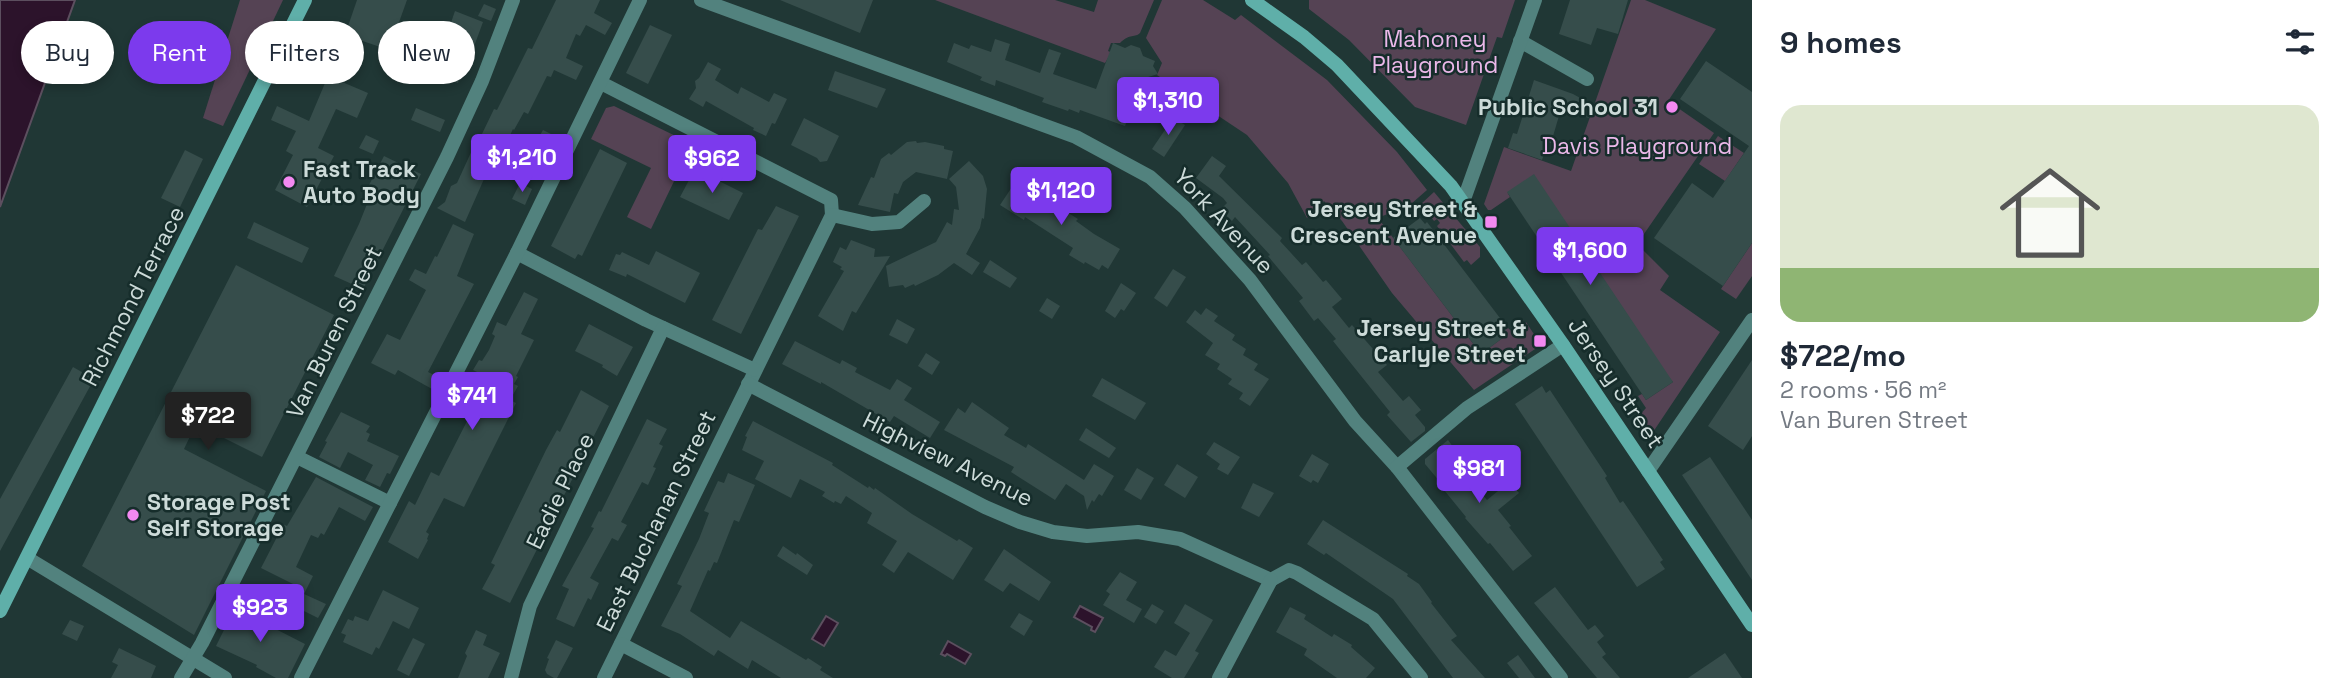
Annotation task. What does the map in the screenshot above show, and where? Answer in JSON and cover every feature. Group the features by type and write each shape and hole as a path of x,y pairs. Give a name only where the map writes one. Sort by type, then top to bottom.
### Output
{"street":[{"name":"Richmond Terrace","path":"0,611 305,0"},
{"name":"Van Buren Street","path":"181,678 194,659 447,157 482,81 513,0"},
{"path":"301,678 517,253 640,0"},
{"name":"York Avenue","path":"701,0 1076,137 1150,177 1185,208 1250,280 1355,421 1397,467 1561,678"},
{"name":"Jersey Street","path":"1252,0 1304,37 1353,80 1437,170 1463,202 1752,625"},
{"path":"1463,202 1535,0"},
{"path":"1520,41 1587,79"},
{"path":"601,83 832,208 872,225 899,222 924,201"},
{"name":"East Buchanan Street","path":"604,678 832,208"},
{"path":"517,253 663,328 755,370"},
{"path":"1648,471 1752,320"},
{"name":"Eadie Place","path":"511,678 530,606 663,328"},
{"path":"1397,467 1467,408 1563,345"},
{"name":"Highview Avenue","path":"748,384 985,507 1020,522 1054,532 1087,536 1138,532 1180,539 1271,580"},
{"path":"297,457 390,503"},
{"path":"27,558 225,678"},
{"path":"1219,678 1271,580 1289,570 1373,619 1421,678"},
{"path":"621,644 686,678"}],"green space":[{"path":"240,0 283,0 273,21 245,21 245,80 223,126 203,118 214,84 231,84 231,29"},
{"path":"935,0 1055,0 1094,12 1098,0 1154,0 1140,33 1120,43 1111,43 1108,51 1115,54 1105,63"},
{"path":"1162,0 1203,0 1235,20 1241,15 1327,80 1397,152 1427,190 1411,204 1378,218 1481,354 1508,334 1505,330 1508,328 1517,336 1520,335 1515,330 1526,322 1539,342 1538,347 1474,390 1392,293 1342,221 1324,201 1307,218 1288,183 1247,135 1157,75 1162,63 1146,38"},
{"name":"Mahoney Playground","path":"1309,0 1515,0 1502,38 1497,37 1466,125 1415,107 1349,40 1309,9"},
{"name":"Davis Playground","path":"1631,0 1645,0 1716,29 1668,101 1714,133 1637,244 1669,276 1660,290 1720,332 1649,438 1645,437 1635,420 1646,408 1638,396 1642,394 1646,400 1673,382 1507,192 1510,197 1491,210 1484,204 1504,147 1571,171"},
{"path":"614,106 692,144 651,229 627,217 651,168 591,139 606,108"},
{"path":"1718,136 1744,153 1725,181 1699,164"},
{"path":"1434,192 1480,247 1480,257 1471,265 1467,260 1464,262 1437,226 1440,223 1437,219 1434,221 1421,204"},
{"path":"1752,243 1752,276 1736,299 1721,289"}],"shaded area":[{"path":"0,0 75,0 67,21 21,21 21,84 45,84 0,207"},
{"path":"1080,606 1103,618 1095,632 1091,630 1092,627 1074,617"},
{"path":"826,616 838,623 824,646 812,639"},
{"path":"948,641 971,654 965,664 947,654 941,654"}],"building":[{"path":"357,0 407,0 399,21 378,21 378,46 364,41 364,21 350,21"},
{"path":"556,0 600,0 594,13 612,23 605,35 586,25 580,36 576,34 566,58 583,66 576,80 554,70 551,77 547,76 528,114 524,112 501,154 496,152 465,222 437,208 445,202 451,186 457,183 479,135 481,136 494,109 497,110 528,48 532,49"},
{"path":"780,0 873,0 860,33"},
{"path":"1570,0 1628,0 1618,34 1597,28 1591,45 1559,34"},
{"path":"484,4 496,9 491,21 478,16"},
{"path":"455,11 483,22 475,44 475,21 452,21"},
{"path":"650,25 672,35 648,84 626,73"},
{"path":"995,39 1010,44 1005,60 1040,73 1049,49 1061,53 1053,74 1096,89 1113,43 1125,48 1131,45 1140,48 1143,56 1155,61 1153,66 1158,74 1145,78 1142,88 1139,87 1125,126 1080,110 1079,113 1069,109 1068,111 1042,102 1044,98 996,80 995,86 980,80 982,77 947,62 954,43 969,49 971,45 991,52"},
{"path":"1706,61 1752,92 1752,243 1723,286 1654,238 1692,183 1713,198 1749,146 1680,99"},
{"path":"708,62 721,69 715,80 738,94 741,87 769,102 774,93 787,99 766,136 706,101 703,107 689,99 696,88 695,81"},
{"path":"835,71 886,89 877,108 828,90"},
{"path":"1534,80 1573,94 1593,105 1589,118 1561,109 1551,143 1548,142 1542,160 1508,148 1513,133 1517,134"},
{"path":"325,84 347,84 368,93 357,118 336,109 318,148 334,156 307,207 275,190 293,155 286,151 296,131 271,120 277,106 309,121"},
{"path":"416,108 445,120 440,132 411,120"},
{"path":"804,118 839,136 827,161 820,162 791,145"},
{"path":"1173,118 1185,125 1164,157 1152,149"},
{"path":"543,130 557,137 537,174 522,167"},
{"path":"366,135 379,141 373,154 359,148"},
{"path":"907,142 944,146 944,149 953,151 947,179 916,172 903,182 898,194 894,193 890,212 858,205 871,177 874,178 881,159 889,153 891,155"},
{"path":"600,149 627,163 582,256 578,254 575,259 551,246"},
{"path":"185,150 203,159 180,207 161,198"},
{"path":"384,156 421,174 363,289 334,276 359,224 373,189 368,187"},
{"path":"1212,156 1226,166 1219,176 1282,238 1280,241 1302,265 1306,262 1342,299 1332,307 1349,328 1352,325 1387,365 1378,372 1403,401 1409,396 1421,410 1415,415 1425,427 1425,431 1411,442 1387,415 1390,412 1333,341 1336,339 1318,318 1314,321 1299,301 1303,298 1268,256 1270,255 1235,217 1232,221 1220,210 1227,203 1223,198 1196,178"},
{"path":"969,161 983,176 987,189 984,219 982,218 980,228 966,254 980,263 972,275 954,263 938,275 915,286 889,287 886,266 936,242 947,222 952,225 954,209 959,210 956,187 949,179"},
{"path":"695,169 743,193 729,220 680,197"},
{"path":"1534,174 1673,382 1646,400 1507,192"},
{"path":"1016,181 1029,189 1027,192 1049,205 1051,202 1078,219 1076,221 1094,234 1120,249 1108,269 1102,265 1099,270 1085,262 1084,264 1069,255 1073,248 1025,217 1024,220 1000,205"},
{"path":"520,183 532,189 525,205 512,199"},
{"path":"776,206 799,216 741,334 712,320 758,229 762,230"},
{"path":"1420,218 1425,224 1427,222 1506,326 1504,328 1508,334 1481,354 1393,238"},
{"path":"254,222 309,248 302,263 247,238"},
{"path":"453,224 474,234 457,276 474,284 428,372 438,377 432,389 398,370 395,375 371,363 387,334 400,340 426,290 409,280 415,269 426,274"},
{"path":"851,240 875,249 874,257 890,256 856,313 852,311 843,331 818,316 844,271 833,262 840,247 846,250"},
{"path":"656,251 700,273 685,303 627,274 626,277 609,270 616,254 620,255 622,252 649,265"},
{"path":"990,260 1017,278 1010,288 983,272"},
{"path":"236,265 334,315 262,457 196,424 184,449 266,491 194,635 82,566"},
{"path":"1173,269 1186,277 1167,307 1154,298"},
{"path":"1121,283 1136,293 1124,311 1121,309 1115,318 1105,311"},
{"path":"524,292 538,299 521,334 534,340 516,376 518,377 514,384 518,386 510,400 516,403 464,507 444,498 426,532 429,534 428,540 418,559 388,542 409,501 415,505 431,472 439,476 487,382 475,376 477,372 473,370 489,350 497,322 506,326"},
{"path":"1047,298 1060,306 1052,319 1039,311"},
{"path":"1206,308 1218,316 1214,321 1235,335 1232,340 1246,349 1243,355 1258,364 1254,370 1269,379 1250,406 1239,399 1243,393 1228,384 1232,379 1217,369 1220,364 1205,355 1213,343 1186,322 1195,310 1201,315"},
{"path":"897,319 915,329 907,344 889,335"},
{"path":"589,324 633,347 617,376 602,367 603,365 575,351"},
{"path":"795,341 840,364 842,360 857,368 855,372 890,390 897,379 912,388 904,400 940,422 930,438 894,416 890,422 821,382 782,364"},
{"path":"926,353 940,362 932,375 918,366"},
{"path":"1752,360 1752,436 1743,450 1708,426"},
{"path":"73,367 94,379 0,551 0,499"},
{"path":"1102,378 1146,403 1135,420 1092,396"},
{"path":"1542,386 1546,393 1550,390 1607,476 1605,478 1620,503 1623,501 1663,560 1660,562 1665,569 1637,587 1515,404"},
{"path":"581,390 609,406 510,603 482,589 495,565 491,563 546,450 557,430 560,432"},
{"path":"972,402 1009,428 1004,435 1026,448 1028,444 1084,480 1094,464 1114,476 1102,496 1099,494 1094,502 1092,500 1087,510 1084,496 1066,484 1055,500 1011,472 1014,467 944,430 958,408 965,413"},
{"path":"341,412 370,426 366,432 370,434 367,441 399,456 380,487 365,480 373,465 348,452 340,468 319,457"},
{"path":"647,419 667,429 659,444 663,446 653,467 656,468 648,485 642,482 621,522 627,525 618,541 612,538 590,578 599,583 591,600 588,598 574,627 556,619 569,589 562,586 594,528 591,527"},
{"path":"753,421 833,463 832,465 868,488 875,488 912,514 973,548 953,580 908,552 894,573 882,565 897,541 867,523 872,513 846,496 841,504 835,501 834,503 822,496 825,492 800,479 791,498 755,479 764,461 742,450 747,437 745,436"},
{"path":"1086,428 1116,448 1109,458 1079,440"},
{"path":"1448,440 1467,466 1462,470 1487,500 1509,482 1519,493 1498,510 1532,556 1513,571 1465,518 1425,464 1425,459"},
{"path":"1214,442 1240,457 1228,475 1217,469 1220,464 1206,454"},
{"path":"1312,454 1329,464 1318,483 1313,480 1311,483 1299,476"},
{"path":"1710,457 1752,520 1752,580 1682,475"},
{"path":"1177,464 1198,477 1185,498 1164,485"},
{"path":"1137,468 1154,478 1141,500 1124,490"},
{"path":"728,473 755,485 739,522 734,520 717,563 714,562 710,571 708,570 690,611 730,638 741,621 806,660 808,658 833,678 781,678 752,660 748,669 718,650 714,656 680,634 661,626 682,586 677,584 709,513 704,511 718,481 724,483"},
{"path":"316,477 373,507 365,521 339,507 324,535 321,533 318,538 311,535 296,567 313,576 304,594 326,604 318,618 284,601 293,584 261,568 277,537 272,534 278,522 287,526"},
{"path":"1253,483 1274,493 1259,517 1241,508"},
{"path":"1323,520 1408,574 1407,576 1419,584 1457,636 1451,640 1485,678 1453,678 1393,599 1326,553 1324,555 1307,544"},
{"path":"783,546 813,565 807,575 777,556"},
{"path":"1004,549 1051,582 1039,601 1010,583 1003,592 984,580"},
{"path":"1120,572 1137,582 1126,600 1142,609 1134,623 1103,605 1110,594 1106,591"},
{"path":"1555,587 1588,630 1595,625 1604,636 1597,642 1606,654 1602,657 1620,678 1597,678 1534,603"},
{"path":"383,590 419,608 409,629 393,621 379,649 376,647 372,655 343,642 346,635 341,633 348,619 353,621 355,616 368,621"},
{"path":"1152,604 1164,611 1156,624 1144,617"},
{"path":"1185,604 1213,620 1195,651 1199,653 1184,678 1172,678 1154,667 1165,650 1176,656 1190,633 1174,623"},
{"path":"1290,607 1306,615 1304,619 1332,637 1334,634 1352,645 1351,647 1375,668 1366,678 1337,678 1304,655 1307,649 1276,632"},
{"path":"235,608 242,611 244,608 260,616 258,620 305,644 288,678 276,678 256,667 257,665 216,646"},
{"path":"1019,613 1033,621 1024,636 1010,627"},
{"path":"70,620 84,626 77,641 62,634"},
{"path":"476,630 487,635 483,645 500,653 488,678 458,678 467,656 465,653"},
{"path":"413,638 425,644 409,676 397,670"},
{"path":"556,640 573,648 557,678 554,678 545,670 549,659 547,658"},
{"path":"119,648 156,666 151,678 111,678 118,665 112,662"},
{"path":"1725,653 1742,678 1688,678"},
{"path":"1518,655 1535,678 1519,678 1507,663"}],"place":[{"name":"Public School 31","path":"1672,107"},
{"name":"Fast Track Auto Body","path":"289,182"},
{"name":"Jersey Street & Crescent Avenue","path":"1491,222"},
{"name":"Jersey Street & Carlyle Street","path":"1540,341"},
{"name":"Storage Post Self Storage","path":"133,515"}]}
